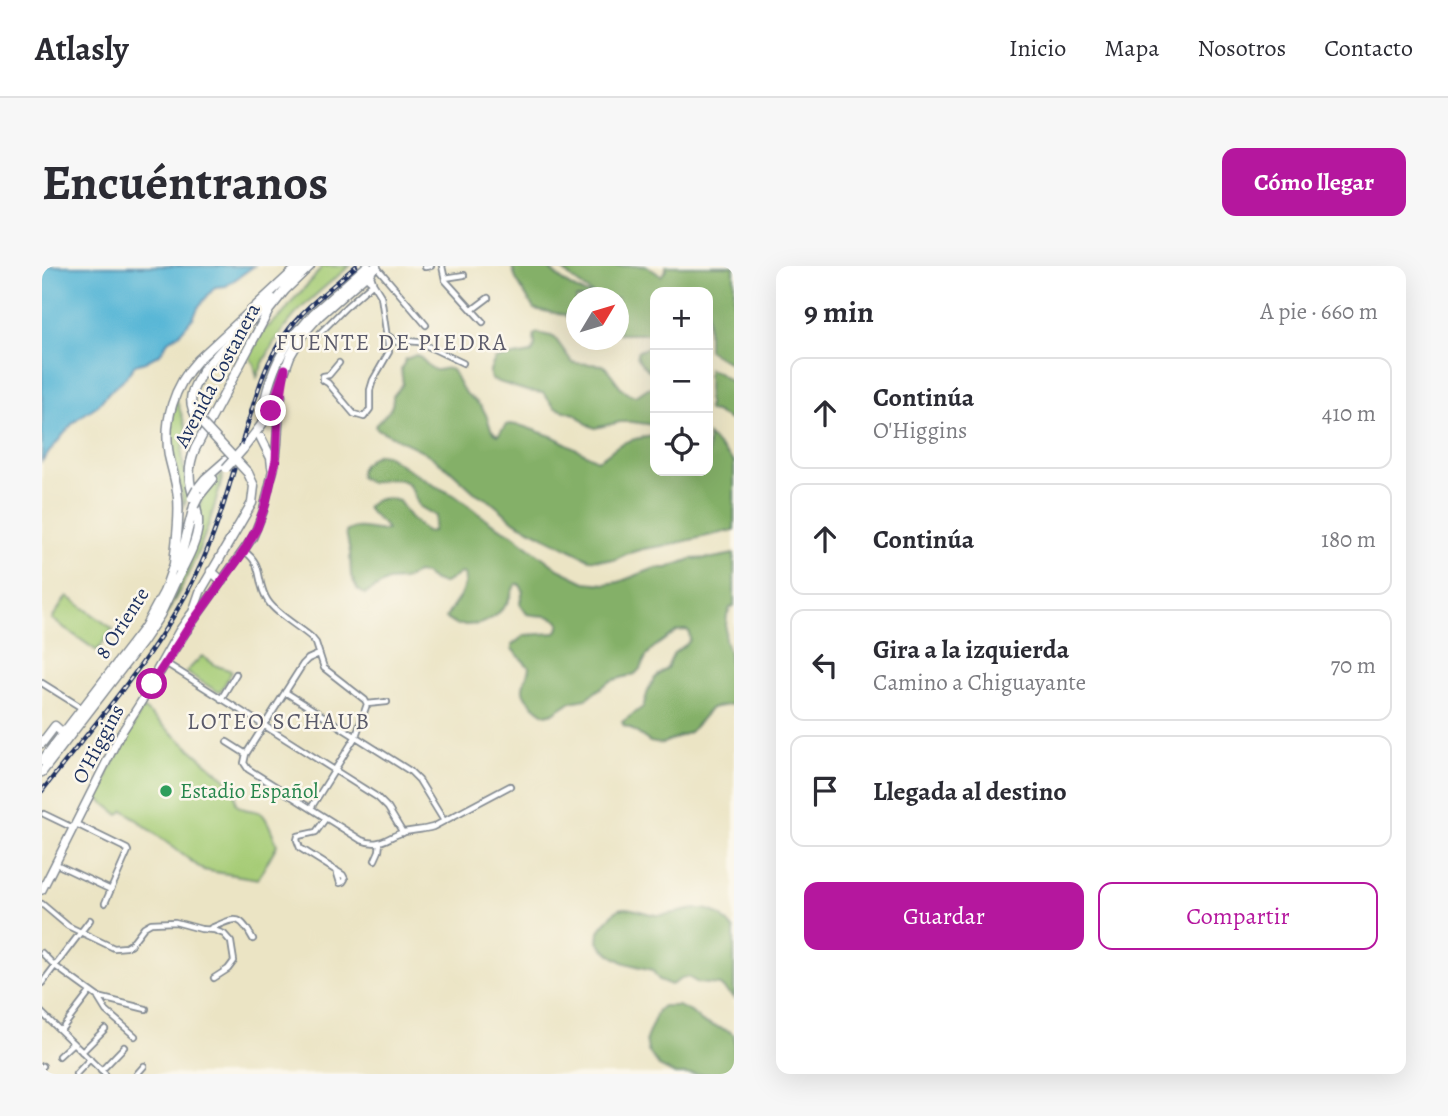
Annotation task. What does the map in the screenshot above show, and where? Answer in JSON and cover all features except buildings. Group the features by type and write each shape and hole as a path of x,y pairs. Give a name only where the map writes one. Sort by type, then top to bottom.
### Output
{"main road":[{"path":"278,286 292,266"},
{"name":"Avenida Costanera","path":"174,564 179,509 167,442 171,407 178,388 189,371 299,266"},
{"name":"Avenida Costanera","path":"171,591 198,529 190,474 195,449 266,315 289,286 310,266"},
{"path":"367,266 368,276"},
{"path":"271,398 272,374 293,336 367,266"},
{"path":"243,446 271,398 294,348 309,327 376,266"},
{"path":"203,370 276,295 289,286"},
{"path":"187,630 198,595 252,503 254,484 248,473 198,419 192,408 191,398 203,370 235,326"},
{"path":"272,474 272,452 285,369"},
{"path":"261,438 272,452"},
{"name":"8 Oriente","path":"42,772 83,708 149,621 174,564 187,510 205,480 243,446"},
{"name":"8 Oriente","path":"42,759 65,737 142,642 160,615 171,591 196,497 243,446"},
{"name":"O'Higgins","path":"164,662 244,551 261,520 272,474"},
{"path":"211,571 222,581"},
{"name":"O'Higgins","path":"42,890 109,754 164,662 182,626 222,581"},
{"path":"42,743 55,726 65,737"}],"street":[{"path":"376,266 426,325"},
{"path":"442,266 445,278 483,322"},
{"path":"445,278 464,275"},
{"path":"368,276 381,296 389,352"},
{"path":"320,333 373,283"},
{"path":"472,310 488,298"},
{"path":"386,335 397,342 419,342 463,363"},
{"path":"340,363 329,375 331,379 328,383 354,414 364,417 370,409 371,385 397,342"},
{"path":"244,551 256,561 261,585 269,603 312,638 326,670 364,698 367,704 356,736 311,808"},
{"path":"320,654 304,662 263,726 246,754 244,761 248,769 361,840 370,843 380,843 403,833 424,830 510,786"},
{"path":"164,662 381,801 403,833"},
{"path":"221,699 236,674"},
{"path":"42,683 83,708"},
{"path":"285,692 414,774 444,821"},
{"path":"367,704 387,702"},
{"path":"227,742 246,754"},
{"path":"44,814 128,851 105,903"},
{"path":"324,817 316,832 297,838 300,848 335,870"},
{"path":"375,860 380,843"},
{"path":"56,864 111,890"},
{"path":"42,872 51,875"},
{"path":"42,904 62,922 114,948 131,944 151,923 175,922 225,934 233,948 233,963 214,978"},
{"path":"42,983 90,920"},
{"path":"206,929 238,920 244,923 253,939"},
{"path":"42,953 97,997 106,1011 135,1036"},
{"path":"60,1031 90,992"},
{"path":"97,997 146,1009"},
{"path":"42,1013 103,1072 124,1047"},
{"path":"82,1052 105,1029"},
{"path":"59,1056 73,1043"},
{"path":"76,1074 90,1059"},
{"path":"137,1074 144,1066"}],"green space":[{"path":"322,266 350,266 307,302 284,328 257,377 250,359 263,331 283,314"},
{"path":"512,266 547,266 572,287 566,287 566,316 534,309 516,279"},
{"path":"558,266 647,266 661,276 666,266 734,266 734,366 713,353 713,287 650,287 650,334 629,334 629,287 583,287"},
{"path":"537,333 555,338 572,362 603,365 630,395 636,396 650,388 650,424 620,422 595,428 575,414 555,408 543,393 492,380 490,370 495,359 532,353 535,346 534,335"},
{"path":"650,346 650,371 638,359 637,352"},
{"path":"416,355 435,370 452,370 464,391 482,407 491,428 498,435 506,425 522,426 554,437 597,460 625,442 650,437 650,476 713,476 713,440 734,462 734,530 643,549 614,560 589,559 515,522 423,451 377,429 375,426 390,410 393,396 403,384 401,369 406,359"},
{"path":"713,371 734,384 734,422 715,412"},
{"path":"176,399 187,430 182,451 190,491 184,506 171,444 171,420"},
{"path":"378,454 386,455 454,495 558,569 585,582 619,582 655,568 667,568 691,559 734,554 734,606 727,615 725,639 734,687 734,704 711,708 690,732 661,744 650,742 624,726 622,722 643,707 649,688 655,678 667,668 674,653 688,643 689,631 685,630 677,631 653,648 635,674 610,681 586,699 570,702 546,715 532,704 524,693 529,667 512,649 512,645 525,635 555,633 560,623 549,617 527,614 520,604 523,592 519,584 516,584 507,603 496,615 483,623 466,625 455,624 446,618 464,586 464,574 461,573 445,583 417,573 403,580 388,581 365,594 358,590 351,576 346,532 356,528 387,530 369,511 367,507 370,504 382,499 399,501 410,517 426,532 433,531 436,516 419,506 412,490 404,481 393,479 370,483 360,477 363,466"},
{"path":"223,474 197,554 158,629 187,564 201,499 209,485"},
{"path":"67,596 113,629 97,651 52,619"},
{"path":"202,656 217,666 232,671 221,691 218,692 186,672"},
{"name":"Estadio Español","path":"143,708 230,783 236,804 264,816 277,845 258,879 203,870 124,810 119,815 95,796 108,777"},
{"path":"624,908 657,915 703,909 720,916 734,930 734,998 720,985 698,983 688,977 671,985 659,980 652,970 625,963 614,957 598,942 599,932 613,914"},
{"path":"663,1006 678,1006 691,1012 702,1022 734,1035 734,1074 675,1074 659,1066 648,1051 646,1039 658,1010"}],"water":[{"path":"42,266 254,266 226,286 215,287 193,318 179,334 168,341 160,354 135,365 98,405 72,424 42,461"}],"tunnel":[{"path":"260,428 265,400"}],"railway":[{"path":"42,791 145,660 181,604 218,522 261,381 277,347 309,307 356,266"}],"place":[{"name":"Estadio Español","path":"166,791"}],"district":[{"name":"FUENTE DE PIEDRA","path":"392,342"},
{"name":"LOTEO SCHAUB","path":"279,721"}],"route":[{"path":"152,684 257,528 276,460 278,415 285,369 271,411"}]}
